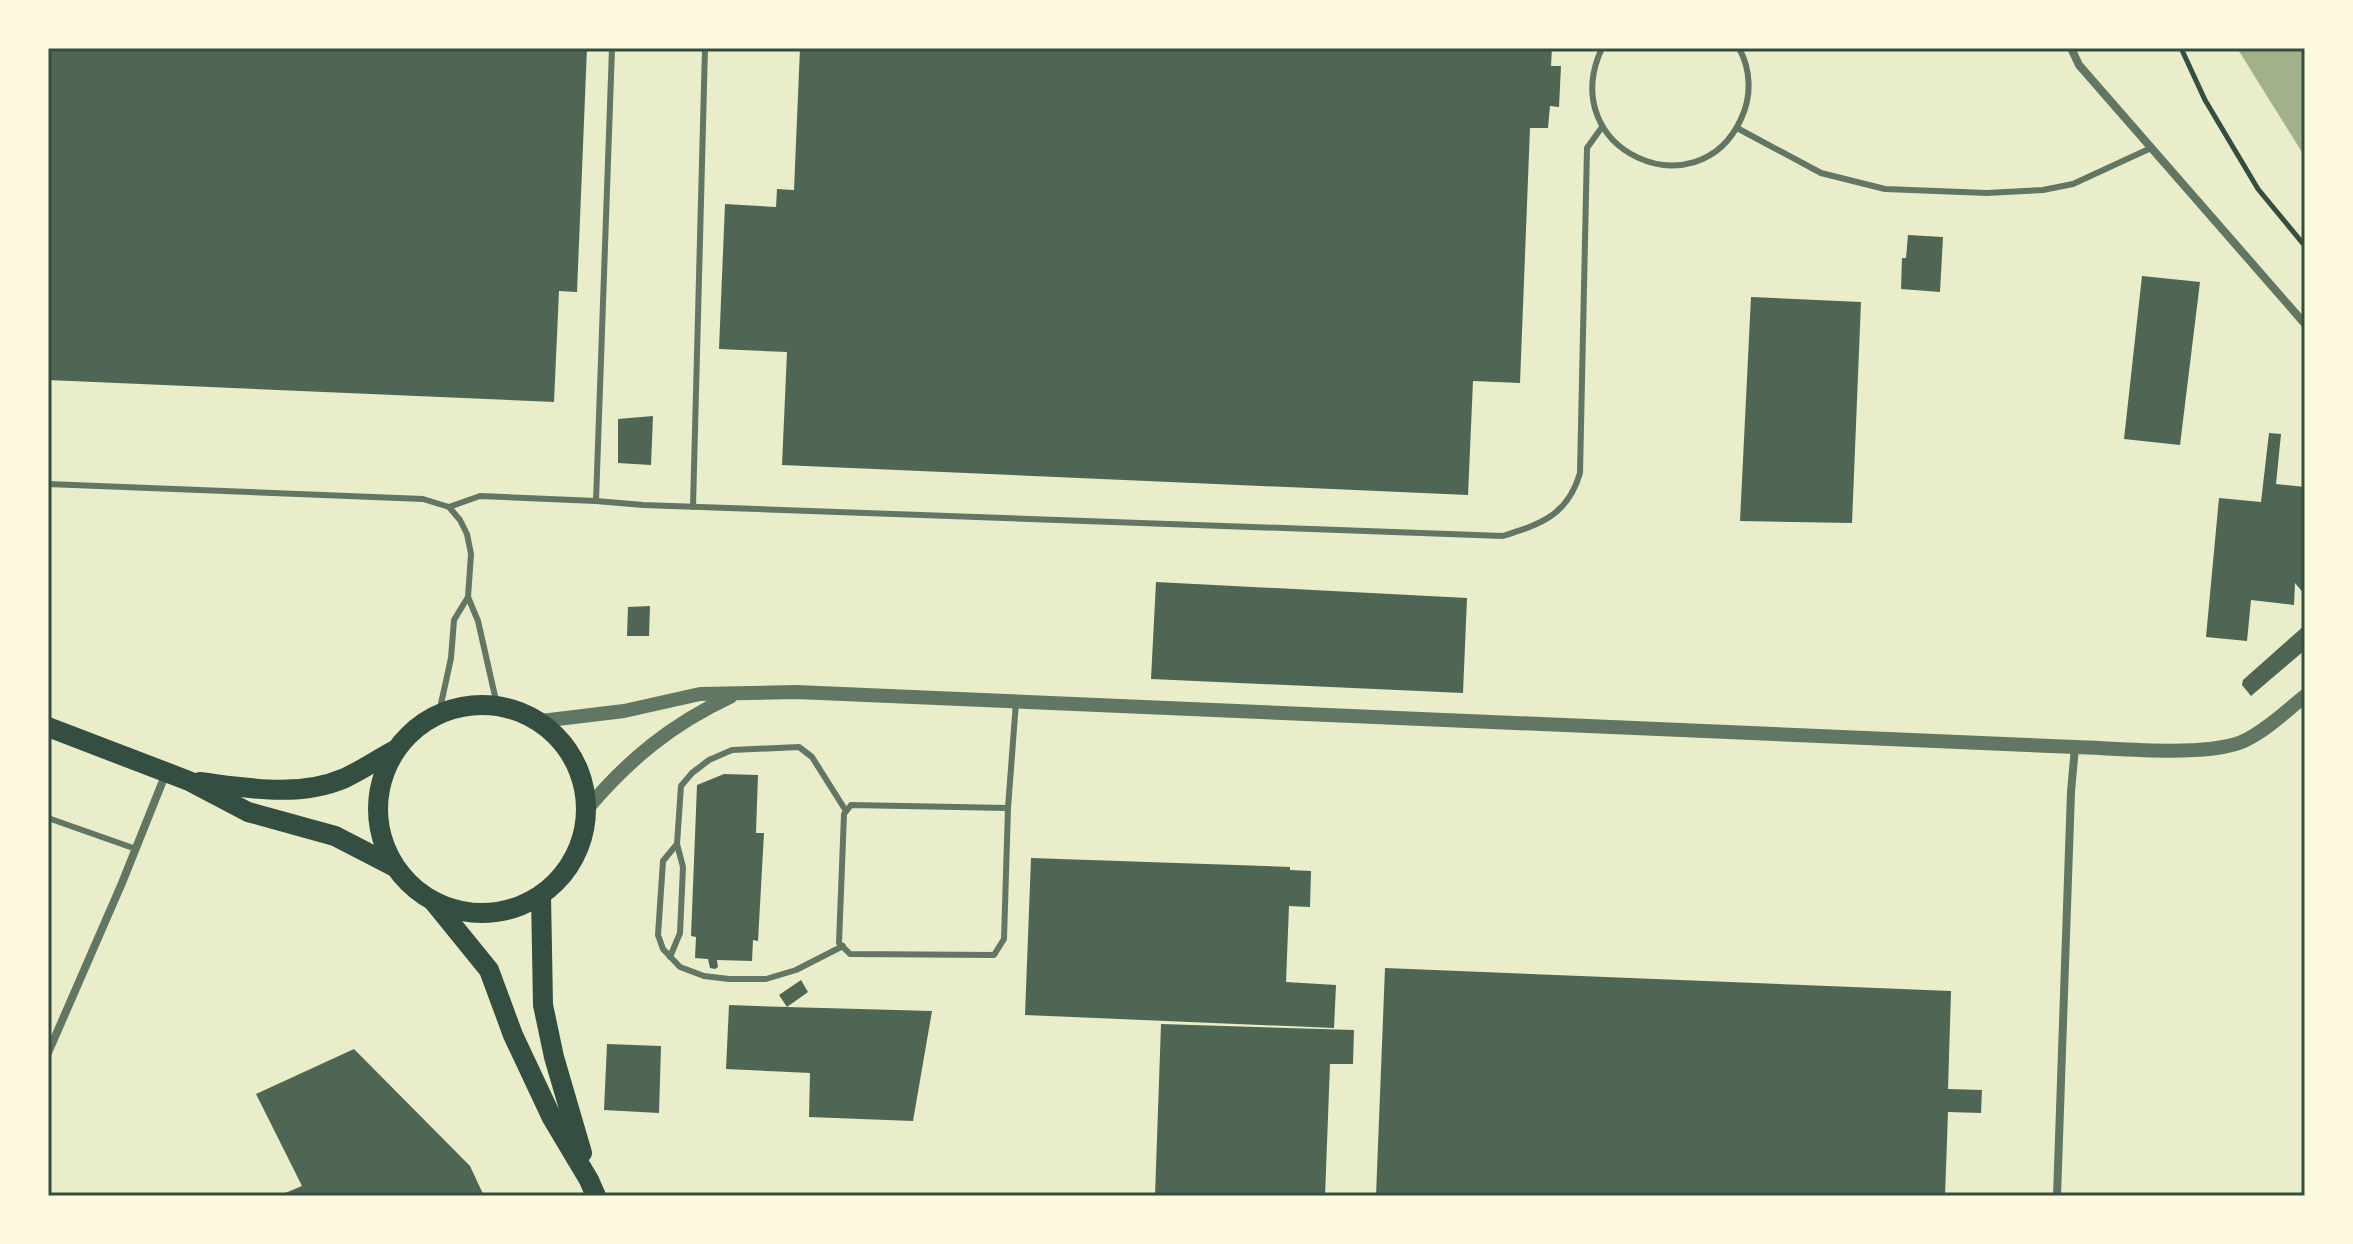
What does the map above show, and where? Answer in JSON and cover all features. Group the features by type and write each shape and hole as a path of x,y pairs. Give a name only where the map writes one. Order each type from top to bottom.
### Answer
{"main road":[{"path":"433,901 459,910 488,913 516,907 541,895 565,871 581,842 587,809 581,775 566,745 541,721 497,705 439,713 417,726 395,750 381,778 377,808 382,839 395,867 412,886 433,901 489,970 519,1049 552,1118 592,1188"},
{"path":"48,727 189,781 248,812 335,836 395,867"},
{"path":"189,781 266,790 303,789 343,778 395,750"},
{"path":"541,895 543,1005 554,1057 592,1188"}],"street":[{"path":"2071,48 2079,65 2305,324"},
{"path":"541,721 593,717 700,694 796,692 2075,747 2214,749 2245,741 2305,696"},
{"path":"587,809 613,777 638,754 691,718 736,694"},
{"path":"2057,1196 2075,747"},
{"path":"48,1053 167,772"}],"lane":[{"path":"596,501 612,48"},
{"path":"693,507 705,48"},
{"path":"1602,48 1594,64 1591,86 1594,107 1602,127 1616,144 1632,156 1671,166 1690,163 1709,155 1725,144 1737,128 1746,110 1749,90 1747,70 1739,48"},
{"path":"449,507 480,496 693,507 1503,536 1540,525 1562,507 1575,489 1580,473 1587,148 1602,127"},
{"path":"1737,128 1821,173 1885,189 1987,193 2043,190 2073,184 2151,148"},
{"path":"48,484 423,499 449,507 467,534 471,554 468,597 478,621 497,705"},
{"path":"439,713 451,658 454,620 468,597"},
{"path":"1008,808 851,805 844,814 839,943 850,954 994,955 1004,939 1008,808 1016,702"},
{"path":"670,957 680,933 683,867 677,844 681,786 692,773 709,760 732,750 799,747 812,757 846,811"},
{"path":"48,818 136,849"},
{"path":"677,844 663,861 658,935 663,949 680,967 704,976 766,979 796,970 843,946"}],"path":[{"path":"2181,48 2205,100 2258,189 2305,246"}],"shaded area":[{"path":"2237,48 2305,48 2305,157"}],"building":[{"path":"48,48 587,48 577,292 559,291 554,402 48,380"},
{"path":"800,48 1552,48 1551,66 1561,66 1559,107 1550,106 1548,128 1530,128 1520,383 1473,381 1468,495 782,465 787,352 719,349 725,204 776,207 777,189 794,190"},
{"path":"1908,235 1943,237 1940,292 1901,289 1902,258 1906,258"},
{"path":"2142,276 2200,282 2180,445 2124,439"},
{"path":"1751,297 1861,302 1852,523 1740,521"},
{"path":"653,416 651,465 618,463 618,419"},
{"path":"2269,433 2281,434 2276,484 2305,487 2305,595 2295,583 2294,605 2251,600 2247,641 2206,637 2219,498 2261,502"},
{"path":"1156,582 1467,598 1463,693 1151,679"},
{"path":"650,606 649,636 627,636 628,607"},
{"path":"2305,625 2305,650 2251,696 2242,685 2243,680"},
{"path":"724,774 758,775 756,833 764,833 758,941 753,940 752,961 717,960 718,967 715,969 710,968 708,959 695,958 696,937 691,936 697,785"},
{"path":"1031,858 1290,867 1290,870 1311,871 1310,907 1289,906 1286,982 1336,985 1334,1028 1025,1015"},
{"path":"1385,968 1951,991 1948,1089 1982,1090 1981,1113 1948,1112 1945,1196 1376,1196"},
{"path":"801,980 808,992 787,1007 779,995"},
{"path":"729,1005 932,1011 913,1121 809,1117 810,1073 726,1069"},
{"path":"1161,1024 1354,1030 1353,1064 1330,1064 1325,1196 1155,1196"},
{"path":"607,1044 661,1046 659,1113 604,1110"},
{"path":"354,1049 470,1166 484,1196 278,1196 302,1186 256,1094"}]}
